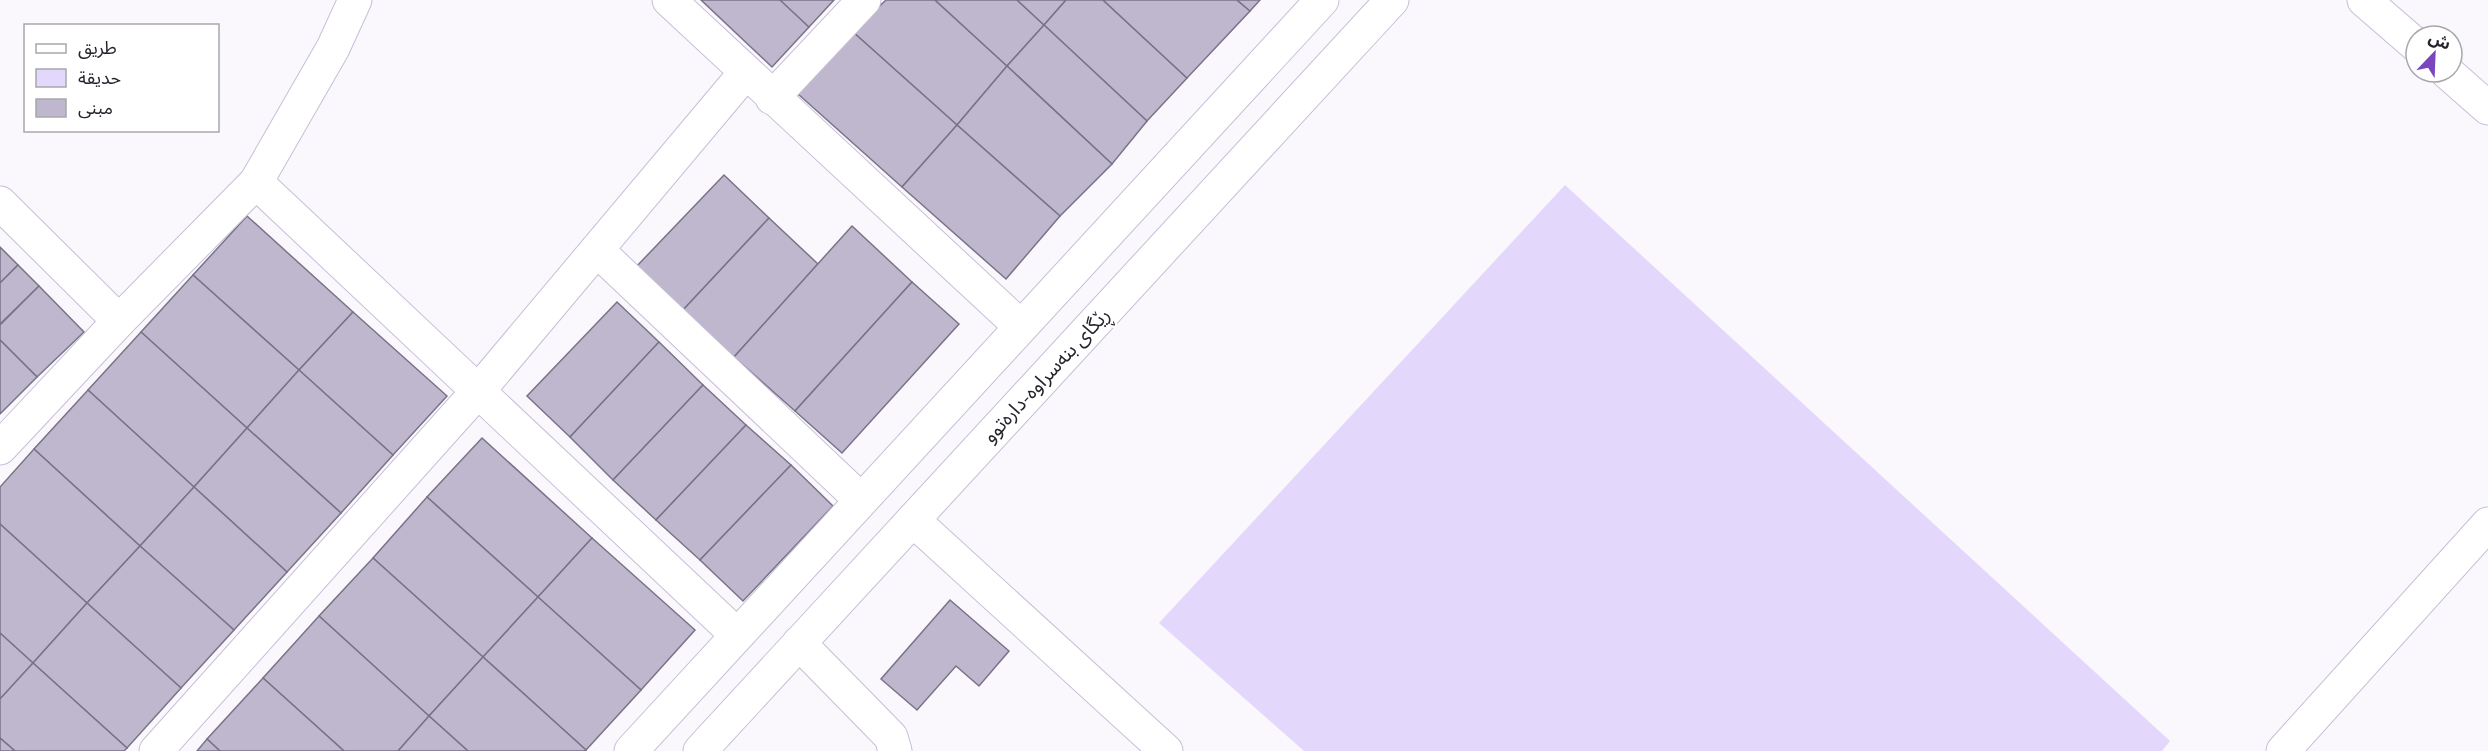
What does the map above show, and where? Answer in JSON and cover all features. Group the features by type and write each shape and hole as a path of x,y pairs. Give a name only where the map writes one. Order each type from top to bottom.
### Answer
{"street":[{"path":"0,448 119,321 256,182 333,48 355,0"},
{"path":"669,0 1020,326"},
{"path":"772,98 864,0"},
{"path":"631,751 1322,0"},
{"name":"ڕێگای بنەسراوە-دارەتوو","path":"700,751 1392,0"},
{"path":"2364,0 2404,35"},
{"path":"156,751 478,390 746,72"},
{"path":"2461,84 2488,108"},
{"path":"256,182 737,635"},
{"path":"0,203 119,321"},
{"path":"597,250 861,500"},
{"path":"913,520 1166,751"},
{"path":"2283,751 2488,524"},
{"path":"820,544 859,579"},
{"path":"799,643 891,737 895,751"}],"green space":[{"path":"1565,185 2170,741 2162,751 1304,751 1159,623"}],"building":[{"path":"701,0 781,0 809,27 772,67"},
{"path":"780,0 834,0 809,27"},
{"path":"886,0 935,0 1007,66 957,125 853,32"},
{"path":"935,0 1017,0 1044,25 1007,66"},
{"path":"1017,0 1066,0 1044,25"},
{"path":"1066,0 1103,0 1187,78 1147,121 1044,25"},
{"path":"1103,0 1237,0 1250,11 1187,78"},
{"path":"1237,0 1260,0 1250,11"},
{"path":"1044,25 1147,121 1112,164 1007,66"},
{"path":"853,32 957,125 902,187 798,94"},
{"path":"1007,66 1112,164 1060,216 957,125"},
{"path":"957,125 1060,216 1006,279 902,187"},
{"path":"724,175 769,218 683,310 636,267"},
{"path":"247,216 353,312 299,370 193,275"},
{"path":"769,218 818,264 734,357 683,310"},
{"path":"852,226 912,282 795,411 734,357"},
{"path":"0,247 18,265 0,283"},
{"path":"18,265 39,286 0,324 0,283"},
{"path":"193,275 299,370 247,428 141,332"},
{"path":"912,282 959,324 842,453 795,411"},
{"path":"39,286 84,332 37,377 0,340 0,325"},
{"path":"617,302 659,342 570,437 527,396"},
{"path":"353,312 447,396 393,455 299,370"},
{"path":"141,332 247,428 194,487 88,390"},
{"path":"0,340 37,377 0,414"},
{"path":"659,342 703,385 613,480 570,437"},
{"path":"299,370 393,455 341,513 247,428"},
{"path":"703,385 746,425 656,520 613,480"},
{"path":"88,390 194,487 140,546 34,449"},
{"path":"746,425 791,465 700,560 656,520"},
{"path":"247,428 341,513 287,572 194,487"},
{"path":"482,438 592,538 538,597 427,497"},
{"path":"34,449 140,546 87,603 0,524 0,487"},
{"path":"791,465 833,506 743,601 700,560"},
{"path":"194,487 287,572 234,630 140,546"},
{"path":"427,497 538,597 483,657 373,558"},
{"path":"0,524 87,603 33,663 0,633"},
{"path":"592,538 695,630 641,690 538,597"},
{"path":"140,546 234,630 181,688 87,603"},
{"path":"373,558 483,657 429,716 319,616"},
{"path":"538,597 641,690 586,750 483,657"},
{"path":"950,600 1009,651 979,686 956,666 917,710 881,679"},
{"path":"87,603 181,688 127,748 33,663"},
{"path":"319,616 429,716 398,751 344,751 263,678"},
{"path":"0,633 33,663 0,699"},
{"path":"483,657 586,750 468,751 429,716"},
{"path":"33,663 127,748 124,751 15,751 0,738 0,699"},
{"path":"263,678 344,751 220,751 207,739"},
{"path":"429,716 468,751 398,751"},
{"path":"0,738 15,751 0,751"},
{"path":"207,739 220,751 197,751"}]}
